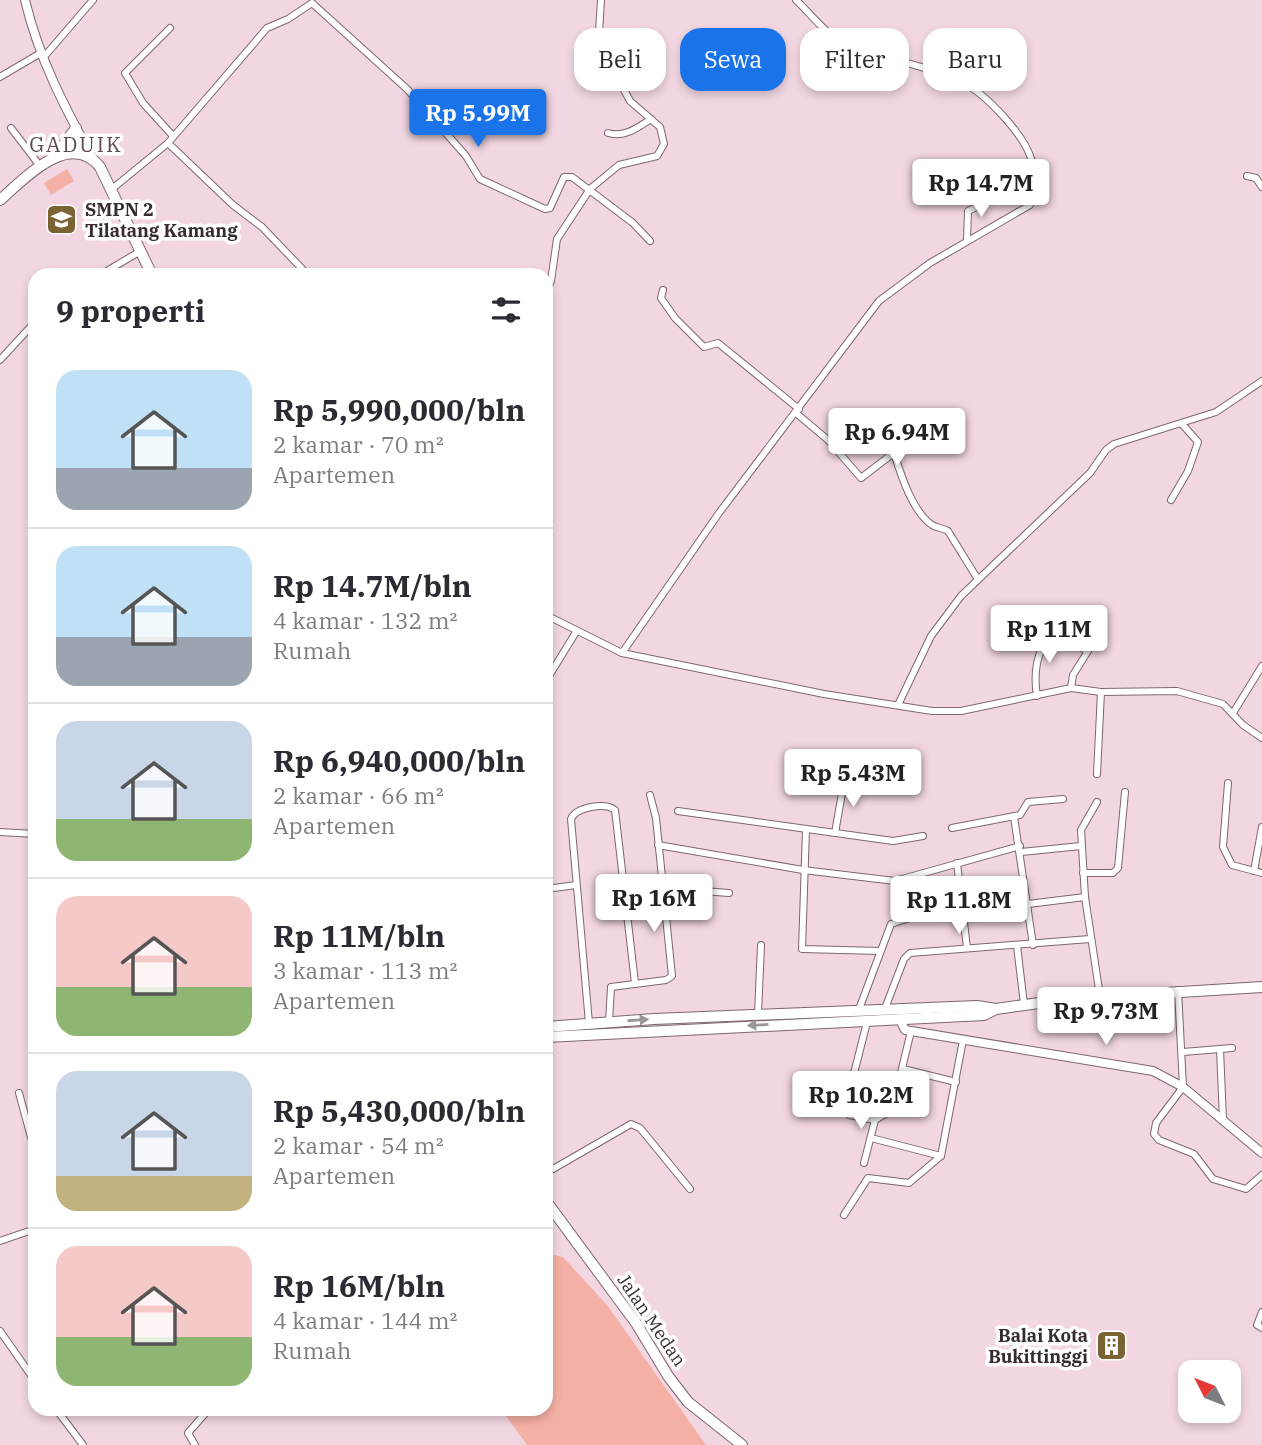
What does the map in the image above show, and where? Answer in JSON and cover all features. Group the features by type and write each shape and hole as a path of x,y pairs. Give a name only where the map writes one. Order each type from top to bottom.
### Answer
{"main road":[{"path":"0,200 69,142 76,128"},
{"path":"52,158 72,154 94,160 112,190 148,268"},
{"path":"553,1026 758,1014 867,1022 900,1015 985,1006 996,1009 1100,996 1262,987"},
{"path":"553,1037 818,1018 858,1012 884,1011 900,1015"},
{"name":"Jalan Medan","path":"553,1217 636,1323 668,1376 688,1402 742,1445"}],"street":[{"path":"24,0 40,57 94,160"},
{"path":"0,77 40,57 93,0"},
{"path":"553,268 557,239 590,189 618,165 652,158 659,153 664,135 630,101 613,69 599,32 601,0"},
{"path":"622,653 719,513 879,301 930,262 1030,205 1034,189 1032,161 1014,129 985,99 964,83 873,55 841,42 796,0"},
{"path":"112,190 168,143 267,28 288,19 312,3 407,89 466,156 480,178 545,209 550,208 564,177 578,179 650,241"},
{"path":"170,28 125,73 143,103 173,136"},
{"path":"608,133 618,136 631,132 650,120"},
{"path":"11,128 40,166"},
{"path":"168,143 262,227 301,268"},
{"path":"1247,176 1256,177 1262,187"},
{"path":"967,240 968,211 995,198"},
{"path":"112,268 139,252"},
{"path":"663,290 663,301 703,347 718,342 828,440 861,478 917,435"},
{"path":"0,360 28,330"},
{"path":"898,705 931,636 977,578 1090,473 1106,450 1128,439 1216,412 1262,381"},
{"path":"1171,500 1186,475 1198,442 1182,424"},
{"path":"894,453 910,494 925,517 932,525 948,531 977,578"},
{"path":"553,619 622,653 824,694 898,705 961,711 1071,688 1101,692 1177,691 1216,701 1262,738"},
{"path":"553,670 576,632"},
{"path":"1037,696 1034,678 1037,657 1050,632 1088,651 1073,675 1071,688"},
{"path":"1233,713 1262,666"},
{"path":"1097,774 1101,692"},
{"path":"835,833 844,782"},
{"path":"1228,783 1223,850 1230,864 1258,872 1262,827"},
{"path":"1083,873 1113,873 1118,868 1125,792"},
{"path":"609,1022 610,988 666,980 672,976 659,845 650,795"},
{"path":"951,828 1014,817 1021,814 1028,802 1063,799"},
{"path":"1097,802 1081,828 1081,846 1090,939 1100,996"},
{"path":"589,1023 571,816 579,811 612,806 616,812 635,983"},
{"path":"678,811 893,841 923,836"},
{"path":"1014,817 1033,945"},
{"path":"806,830 802,949 880,951"},
{"path":"0,832 28,834"},
{"path":"659,845 803,870 898,881 957,863 1020,849 1081,846"},
{"path":"957,863 967,948"},
{"path":"553,888 576,885"},
{"path":"663,888 729,893"},
{"path":"1028,904 1085,897"},
{"path":"858,1012 891,924 961,901"},
{"path":"884,1011 906,956 967,948 1090,939"},
{"path":"758,1014 761,945"},
{"path":"1017,946 1024,1004"},
{"path":"1178,990 1183,1087 1156,1123 1156,1137 1194,1154 1216,1180 1246,1189 1262,1175"},
{"path":"900,1015 901,1028 911,1031 1136,1067 1159,1074 1183,1087 1262,1153"},
{"path":"867,1022 845,1109 849,1115 875,1120"},
{"path":"864,1163 875,1120 894,1105 911,1031"},
{"path":"844,1215 867,1178 909,1184 941,1156 963,1040"},
{"path":"1183,1052 1232,1048"},
{"path":"1220,1049 1223,1121"},
{"path":"903,1069 956,1082"},
{"path":"19,1093 28,1126"},
{"path":"553,1169 631,1124 640,1128 690,1189"},
{"path":"871,1138 941,1156"},
{"path":"0,1241 28,1231"},
{"path":"1262,1312 1257,1325 1262,1328"},
{"path":"0,1331 28,1371"},
{"path":"61,1416 83,1445"},
{"path":"195,1445 188,1433 203,1416"},
{"path":"722,1430 729,1445"}],"shaded area":[{"path":"67,169 74,181 51,195 44,183"},
{"path":"553,1255 563,1257 607,1305 706,1445 527,1445 506,1416 553,1416"}],"place":[{"name":"SMPN 2 Tilatang Kamang","path":"62,219"},
{"name":"Balai Kota Bukittinggi","path":"1111,1345"}],"district":[{"name":"GADUIK","path":"76,144"}]}
